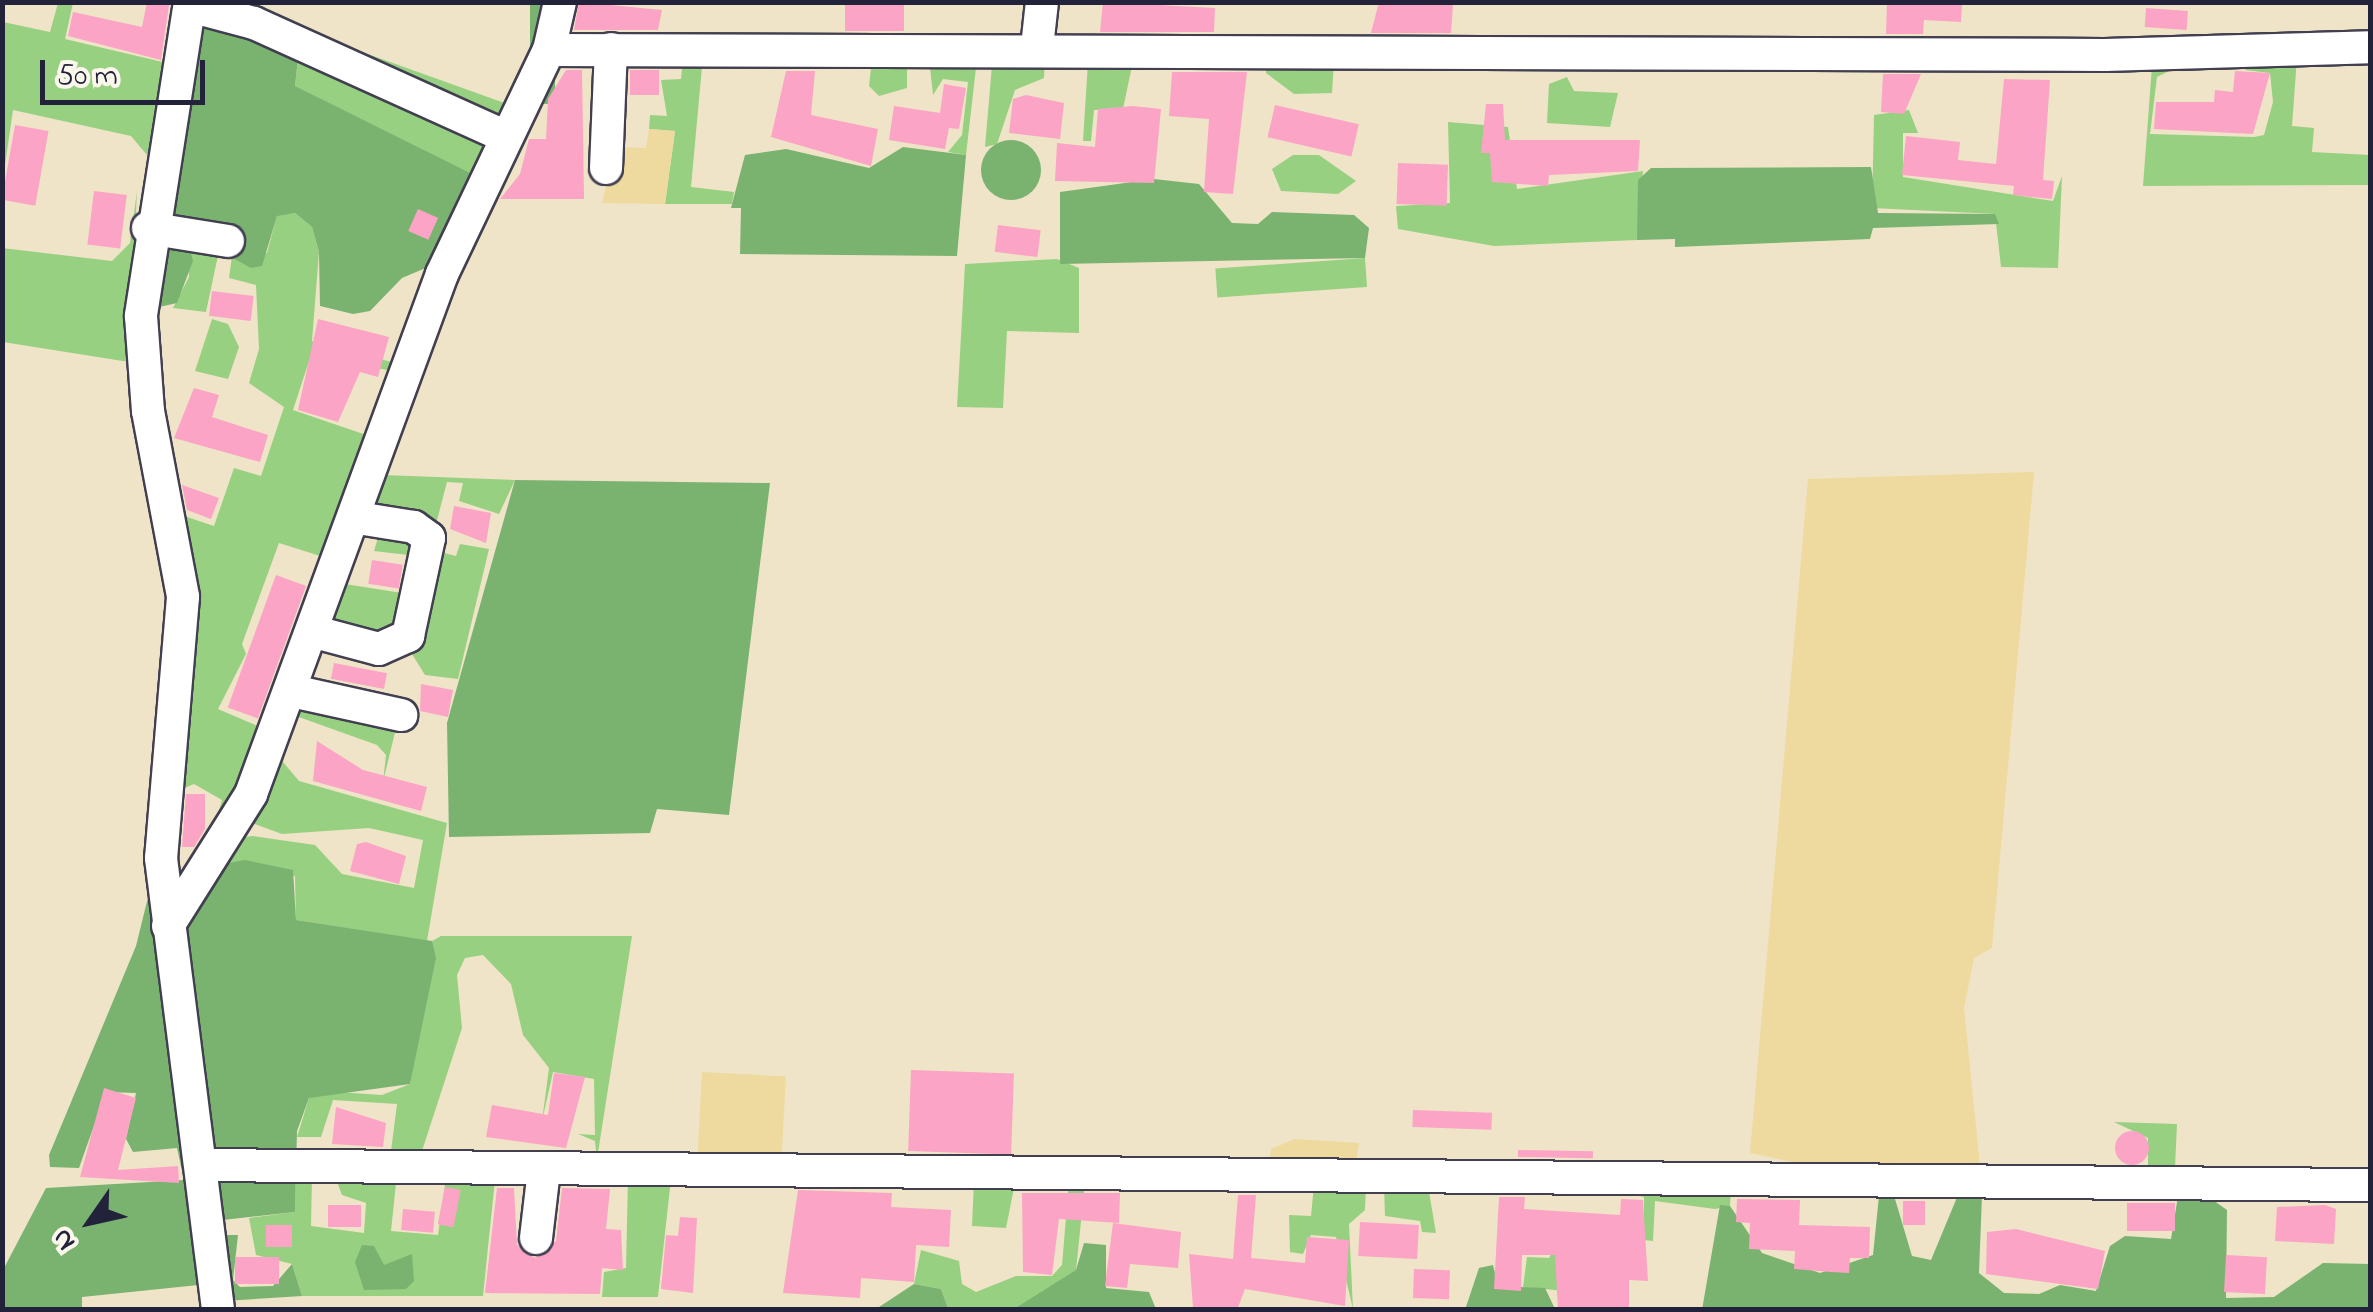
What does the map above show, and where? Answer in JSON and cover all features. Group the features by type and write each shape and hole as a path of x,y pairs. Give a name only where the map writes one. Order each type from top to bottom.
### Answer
{"street":[{"path":"168,926 251,794 358,518 442,274 548,50 560,2"},
{"path":"1037,47 1042,2"},
{"path":"218,1310 168,926 162,791 182,597 142,361 148,228 190,4 254,23 508,137"},
{"path":"548,50 1037,47 2105,56 2370,47"},
{"path":"606,168 611,50"},
{"path":"148,228 228,240"},
{"path":"315,632 379,649 408,636 428,538 414,527 358,518"},
{"path":"292,690 400,715"},
{"path":"201,1164 2370,1185"},
{"path":"536,1238 544,1170"}],"green space":[{"path":"58,3 73,3 65,39 171,64 154,146 147,155 131,136 13,110 3,179 3,22 50,32"},
{"path":"530,3 555,3 555,104 530,104"},
{"path":"200,20 299,50 295,86 478,177 435,264 402,278 370,311 353,314 320,306 319,252 312,227 295,213 277,216 262,266 251,268 166,221"},
{"path":"312,34 513,106 506,123"},
{"path":"299,50 492,137 479,185 295,86"},
{"path":"2247,55 2297,58 2292,126 2314,128 2312,152 2370,155 2370,185 2143,186 2152,66 2183,64 2157,77 2150,134 2254,137 2264,135 2273,102 2270,73 2245,70"},
{"path":"703,56 691,187 734,192 732,204 665,204 675,131 649,129 650,115 667,116 661,80 681,79 683,58"},
{"path":"1045,57 1044,78 1015,90 997,144 985,147 992,65"},
{"path":"1267,57 1334,60 1332,93 1294,94 1266,73"},
{"path":"977,59 966,155 948,152 962,135 968,82 943,79 933,95 930,67"},
{"path":"872,60 907,60 907,88 879,96 869,86"},
{"path":"1133,61 1123,109 1094,110 1091,141 1083,141 1088,62"},
{"path":"1567,77 1574,91 1618,93 1610,127 1547,123 1549,84"},
{"path":"1909,110 1918,133 1903,133 1903,177 2053,201 2062,176 2058,268 2001,267 1995,214 1872,208 1874,115"},
{"path":"1448,122 1508,127 1517,189 1643,171 1637,240 1494,246 1398,229 1396,206 1450,203"},
{"path":"1011,140 1032,149 1041,170 1032,191 1011,200 990,191 981,170 990,149"},
{"path":"903,147 966,155 957,256 740,254 741,208 731,208 745,155 786,149 869,168"},
{"path":"1293,155 1319,155 1356,181 1338,194 1281,191 1272,169"},
{"path":"1871,167 1878,213 1995,214 1999,224 1873,228 1870,239 1675,247 1675,239 1637,240 1638,180 1651,168"},
{"path":"1154,179 1199,184 1232,223 1258,224 1272,212 1354,215 1369,228 1365,258 1060,264 1060,192"},
{"path":"137,191 129,362 3,342 2,248 112,261 130,243"},
{"path":"295,213 312,227 319,252 312,341 403,365 392,371 311,355 293,410 378,439 336,561 279,543 242,644 246,654 218,709 267,730 207,853 222,800 194,784 180,790 175,513 214,526 234,468 261,476 284,407 249,383 259,349 256,285 229,278 232,256 267,253 277,215"},
{"path":"188,243 220,246 206,312 173,308 189,277"},
{"path":"188,243 193,261 177,303 159,307 153,247"},
{"path":"1365,258 1367,287 1217,297 1215,268"},
{"path":"1057,259 1079,268 1079,333 1007,331 1003,408 957,407 965,264"},
{"path":"212,319 228,324 239,347 228,379 195,371"},
{"path":"383,475 515,480 499,514 459,501 463,483 447,482 436,524 374,514"},
{"path":"515,480 770,483 729,815 657,809 650,833 449,837 447,723"},
{"path":"380,531 417,537 396,640 328,626 345,584 402,593 408,555 374,551"},
{"path":"460,544 489,549 458,679 425,675 410,651 436,551 456,556"},
{"path":"295,707 397,724 383,782 386,755 377,745 296,716"},
{"path":"290,724 283,762 299,781 447,823 427,941 296,920 295,876 218,861 237,838 253,836 315,845 342,874 414,888 423,840 369,828 282,834 252,823"},
{"path":"245,860 293,870 296,920 432,941 436,958 410,1084 309,1098 297,1131 295,1212 205,1222 206,1235 238,1235 233,1280 240,1287 273,1286 292,1264 302,1296 224,1301 208,1284 82,1297 82,1309 3,1310 3,1270 46,1188 184,1180 177,1148 133,1152 126,1139 136,1093 106,1092 79,1168 50,1167 49,1155 136,946 153,877"},
{"path":"441,936 632,936 597,1159 595,1141 578,1134 595,1135 594,1079 553,1072 542,1121 549,1068 523,1035 511,984 483,955 465,958 457,975 462,1028 421,1154 390,1159 397,1104 333,1100 321,1137 297,1137 309,1098 322,1091 382,1095 410,1084 432,941"},
{"path":"2114,1122 2177,1124 2175,1168 2148,1167 2148,1138"},
{"path":"333,1171 397,1174 391,1231 438,1235 446,1177 495,1180 483,1296 302,1296 292,1264 256,1255 249,1218 295,1212 296,1172 312,1178 311,1226 364,1233 366,1203 342,1195"},
{"path":"628,1178 671,1179 658,1297 602,1297 604,1272 626,1268"},
{"path":"974,1181 1015,1183 1006,1228 972,1226"},
{"path":"1069,1182 1085,1183 1076,1270 1037,1298 1014,1309 948,1308 941,1289 914,1284 921,1250 959,1261 962,1284 976,1292 1016,1276 1052,1276 1062,1265"},
{"path":"1314,1185 1366,1187 1365,1210 1349,1224 1353,1309 1336,1237 1311,1235 1303,1254 1290,1252 1289,1215 1311,1216"},
{"path":"1384,1186 1428,1186 1436,1233 1422,1232 1420,1221 1385,1216"},
{"path":"1731,1189 1730,1206 1715,1209 1655,1201 1653,1241 1644,1240 1644,1197 1619,1191"},
{"path":"2203,1193 2227,1210 2226,1298 2274,1297 2323,1263 2370,1264 2370,1309 1702,1310 1720,1205 1730,1206 1762,1253 1820,1273 1873,1255 1879,1196 1895,1199 1912,1256 1931,1260 1958,1195 1982,1196 1979,1273 2004,1293 2039,1294 2060,1285 2096,1291 2110,1246 2125,1236 2171,1239 2178,1196"},
{"path":"1084,1243 1106,1245 1106,1288 1149,1292 1156,1309 1014,1309 1076,1270"},
{"path":"362,1245 374,1246 384,1265 412,1254 414,1281 406,1289 364,1290 355,1262"},
{"path":"1554,1249 1585,1293 1523,1287 1527,1257 1549,1258"},
{"path":"1493,1265 1498,1286 1545,1288 1555,1309 1465,1310 1479,1268"},
{"path":"914,1284 941,1289 948,1308 960,1309 876,1309"}],"sand":[{"path":"649,129 675,131 665,204 602,203 616,147 646,148"},
{"path":"2034,472 1992,948 1974,958 1964,1008 1980,1166 1802,1164 1750,1153 1808,479"},
{"path":"702,1072 786,1076 781,1160 698,1156"},
{"path":"1295,1139 1359,1143 1355,1169 1269,1166 1271,1149"}],"building":[{"path":"147,2 169,5 161,60 68,36 73,12 142,27"},
{"path":"579,2 662,10 658,30 574,30"},
{"path":"845,2 904,2 904,31 845,31"},
{"path":"1103,2 1215,8 1214,32 1100,32"},
{"path":"1379,2 1453,5 1451,33 1371,33"},
{"path":"1887,2 1962,5 1961,22 1924,20 1923,34 1886,34"},
{"path":"2146,8 2188,11 2187,30 2145,27"},
{"path":"566,70 582,70 584,199 500,199 520,174 529,139 546,139 548,99"},
{"path":"630,70 659,70 659,95 630,95"},
{"path":"786,71 815,71 811,115 878,129 871,166 771,137"},
{"path":"2235,71 2270,73 2253,134 2154,129 2156,102 2214,102 2215,90 2233,92"},
{"path":"1172,72 1247,72 1233,194 1204,192 1209,119 1169,116"},
{"path":"1883,74 1921,74 1904,114 1881,112"},
{"path":"2004,79 2050,80 2043,180 2054,181 2052,199 2013,195 2014,186 1902,175 1906,136 1960,142 1958,160 1996,164"},
{"path":"944,84 966,88 959,129 949,128 945,149 889,140 894,106 940,113"},
{"path":"1026,95 1064,103 1060,139 1009,133 1013,99"},
{"path":"1486,104 1503,104 1505,140 1640,140 1638,171 1549,175 1548,186 1492,182 1490,153 1481,153"},
{"path":"1275,105 1359,124 1351,157 1268,137"},
{"path":"1098,109 1161,109 1154,183 1055,181 1057,143 1095,147"},
{"path":"15,125 48,131 35,206 2,200"},
{"path":"1398,163 1448,165 1447,206 1397,204"},
{"path":"94,191 127,195 120,249 87,245"},
{"path":"418,209 438,218 428,240 408,231"},
{"path":"998,225 1041,230 1037,257 995,252"},
{"path":"212,291 254,296 251,321 209,316"},
{"path":"318,319 389,337 378,377 360,372 338,422 298,410"},
{"path":"194,388 219,395 212,417 268,435 260,462 174,438"},
{"path":"182,485 219,498 211,519 187,510"},
{"path":"454,506 491,513 486,543 450,529"},
{"path":"372,560 403,565 399,589 368,584"},
{"path":"276,575 306,586 258,718 228,707"},
{"path":"334,663 387,673 384,689 331,679"},
{"path":"421,684 453,690 448,717 420,711"},
{"path":"317,741 363,770 427,787 421,811 313,781"},
{"path":"186,794 205,794 205,829 194,847 182,847"},
{"path":"366,842 406,856 399,884 350,871 357,844"},
{"path":"911,1070 1014,1074 1011,1155 908,1151"},
{"path":"554,1073 585,1077 566,1148 486,1137 492,1105 548,1115"},
{"path":"104,1088 136,1098 118,1170 178,1166 179,1183 80,1177"},
{"path":"336,1107 386,1123 383,1147 332,1144"},
{"path":"1413,1110 1492,1113 1491,1130 1412,1127"},
{"path":"2132,1131 2144,1136 2149,1148 2144,1160 2132,1165 2120,1160 2115,1148 2120,1136"},
{"path":"1518,1150 1593,1151 1593,1158 1518,1157"},
{"path":"445,1187 461,1190 453,1227 438,1224"},
{"path":"497,1188 514,1188 517,1245 535,1258 556,1241 562,1188 610,1189 606,1229 621,1230 623,1270 602,1268 600,1294 485,1293"},
{"path":"798,1190 892,1193 891,1207 951,1210 949,1247 916,1245 914,1282 861,1278 860,1298 783,1293"},
{"path":"1022,1193 1120,1193 1119,1223 1059,1219 1052,1275 1023,1272"},
{"path":"1238,1195 1256,1195 1251,1258 1305,1263 1307,1237 1349,1240 1345,1306 1245,1289 1237,1310 1193,1307 1189,1254 1233,1259"},
{"path":"1499,1197 1525,1197 1524,1209 1620,1215 1621,1199 1643,1200 1648,1281 1629,1280 1629,1310 1558,1310 1555,1255 1522,1255 1521,1291 1494,1289"},
{"path":"1737,1199 1800,1200 1799,1225 1870,1227 1869,1258 1850,1258 1849,1273 1831,1272 1794,1269 1795,1251 1749,1249 1750,1223 1736,1222"},
{"path":"1903,1201 1925,1201 1925,1225 1903,1225"},
{"path":"2127,1203 2175,1203 2175,1231 2127,1231"},
{"path":"328,1205 361,1205 361,1227 328,1227"},
{"path":"2325,1205 2336,1209 2334,1244 2275,1241 2277,1207"},
{"path":"403,1209 435,1212 433,1233 401,1230"},
{"path":"680,1217 697,1218 693,1293 661,1289 666,1235 678,1236"},
{"path":"1360,1222 1419,1225 1417,1259 1358,1256"},
{"path":"1113,1223 1181,1232 1178,1268 1130,1264 1127,1288 1105,1286"},
{"path":"266,1225 292,1225 292,1247 266,1247"},
{"path":"2016,1229 2105,1251 2098,1289 1986,1274 1987,1232"},
{"path":"2226,1255 2267,1257 2265,1294 2224,1292"},
{"path":"235,1257 279,1257 279,1284 235,1284"},
{"path":"1414,1269 1450,1270 1449,1299 1413,1298"}]}
